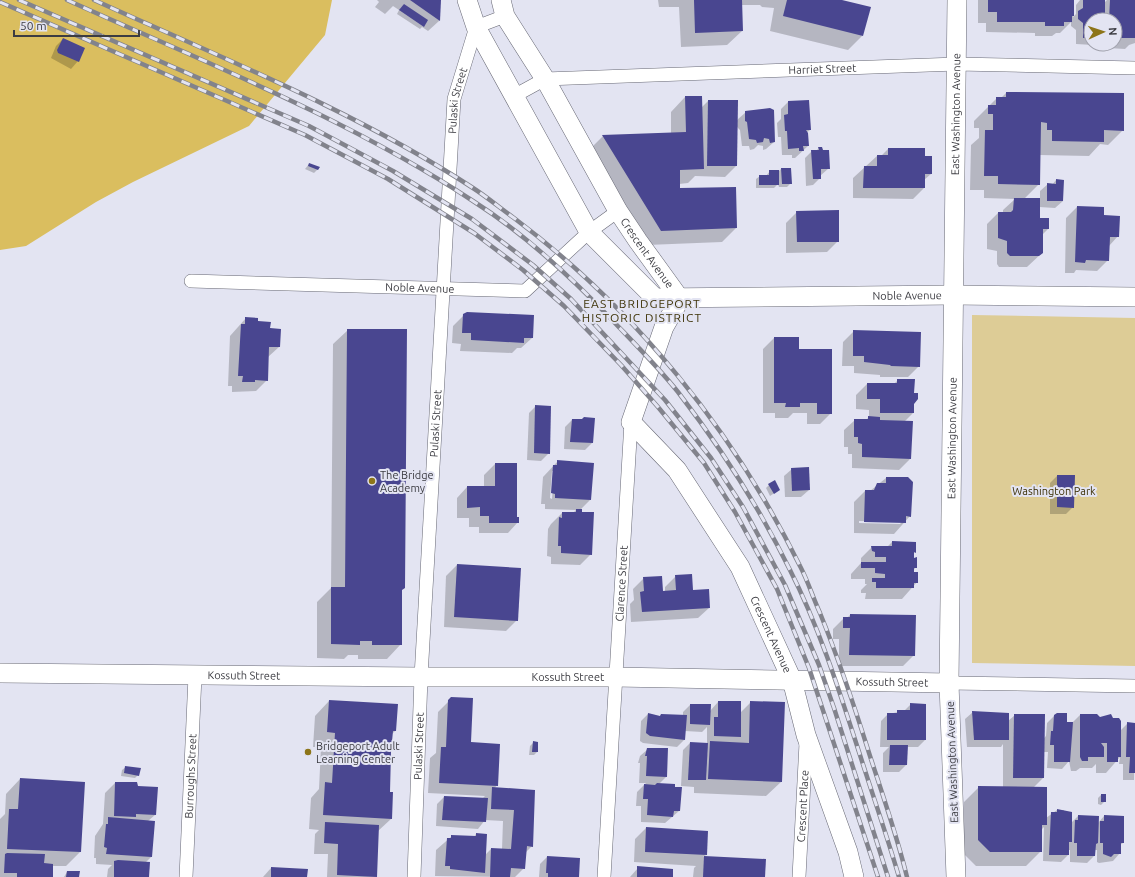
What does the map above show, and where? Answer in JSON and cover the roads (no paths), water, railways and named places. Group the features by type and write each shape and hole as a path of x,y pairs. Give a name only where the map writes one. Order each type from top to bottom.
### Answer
{"main road":[{"name":"Crescent Avenue","path":"467,0 476,27 589,232 655,298 680,299"},
{"name":"East Washington Avenue","path":"956,877 949,683 957,0"},
{"name":"Crescent Avenue","path":"503,8 545,79 618,211 680,299"},
{"name":"Noble Avenue","path":"680,299 953,295 1135,297"},
{"name":"Clarence Street","path":"631,422 664,327 680,299"},
{"name":"Crescent Avenue","path":"631,422 678,470 740,567 792,680 806,735 848,852 854,877"},
{"name":"Kossuth Street","path":"0,673 196,676 615,677 949,683"}],"street":[{"path":"476,27 503,8"},
{"name":"Pulaski Street","path":"414,877 421,677 454,99 476,27"},
{"name":"Harriet Street","path":"514,96 545,79 957,64 1135,68"},
{"name":"Noble Avenue","path":"191,281 444,287 525,291 589,232 618,211"},
{"name":"Clarence Street","path":"604,877 631,422"},
{"name":"Burroughs Street","path":"186,877 196,676"},
{"name":"Kossuth Street","path":"949,683 1135,686"},
{"name":"Crescent Place","path":"798,877 806,735"}],"railway":[{"path":"19,0 309,126 393,171 472,219 533,265 571,299 665,400 711,458 743,507 785,585 819,665 888,877"},
{"path":"67,0 325,117 376,143 425,171 511,227 581,288 638,347 678,392 724,456 765,523 801,592 829,661 899,877"},
{"path":"94,0 287,87 382,134 428,160 473,188 514,218 558,254 600,292 640,332 677,375 712,420 744,467 773,516 803,572 827,631 846,684 890,816 907,877"},
{"path":"0,2 305,135 388,179 474,233 523,270 564,306 621,365 658,407 704,463 735,512 777,589 809,668 878,877"}],"place":[{"name":"The Bridge Academy","path":"372,481"},
{"name":"Bridgeport Adult Learning Center","path":"308,752"}],"district":[{"name":"EAST BRIDGEPORT HISTORIC DISTRICT","path":"642,310"}],"park label":[{"name":"Washington Park","path":"1054,491"}]}
